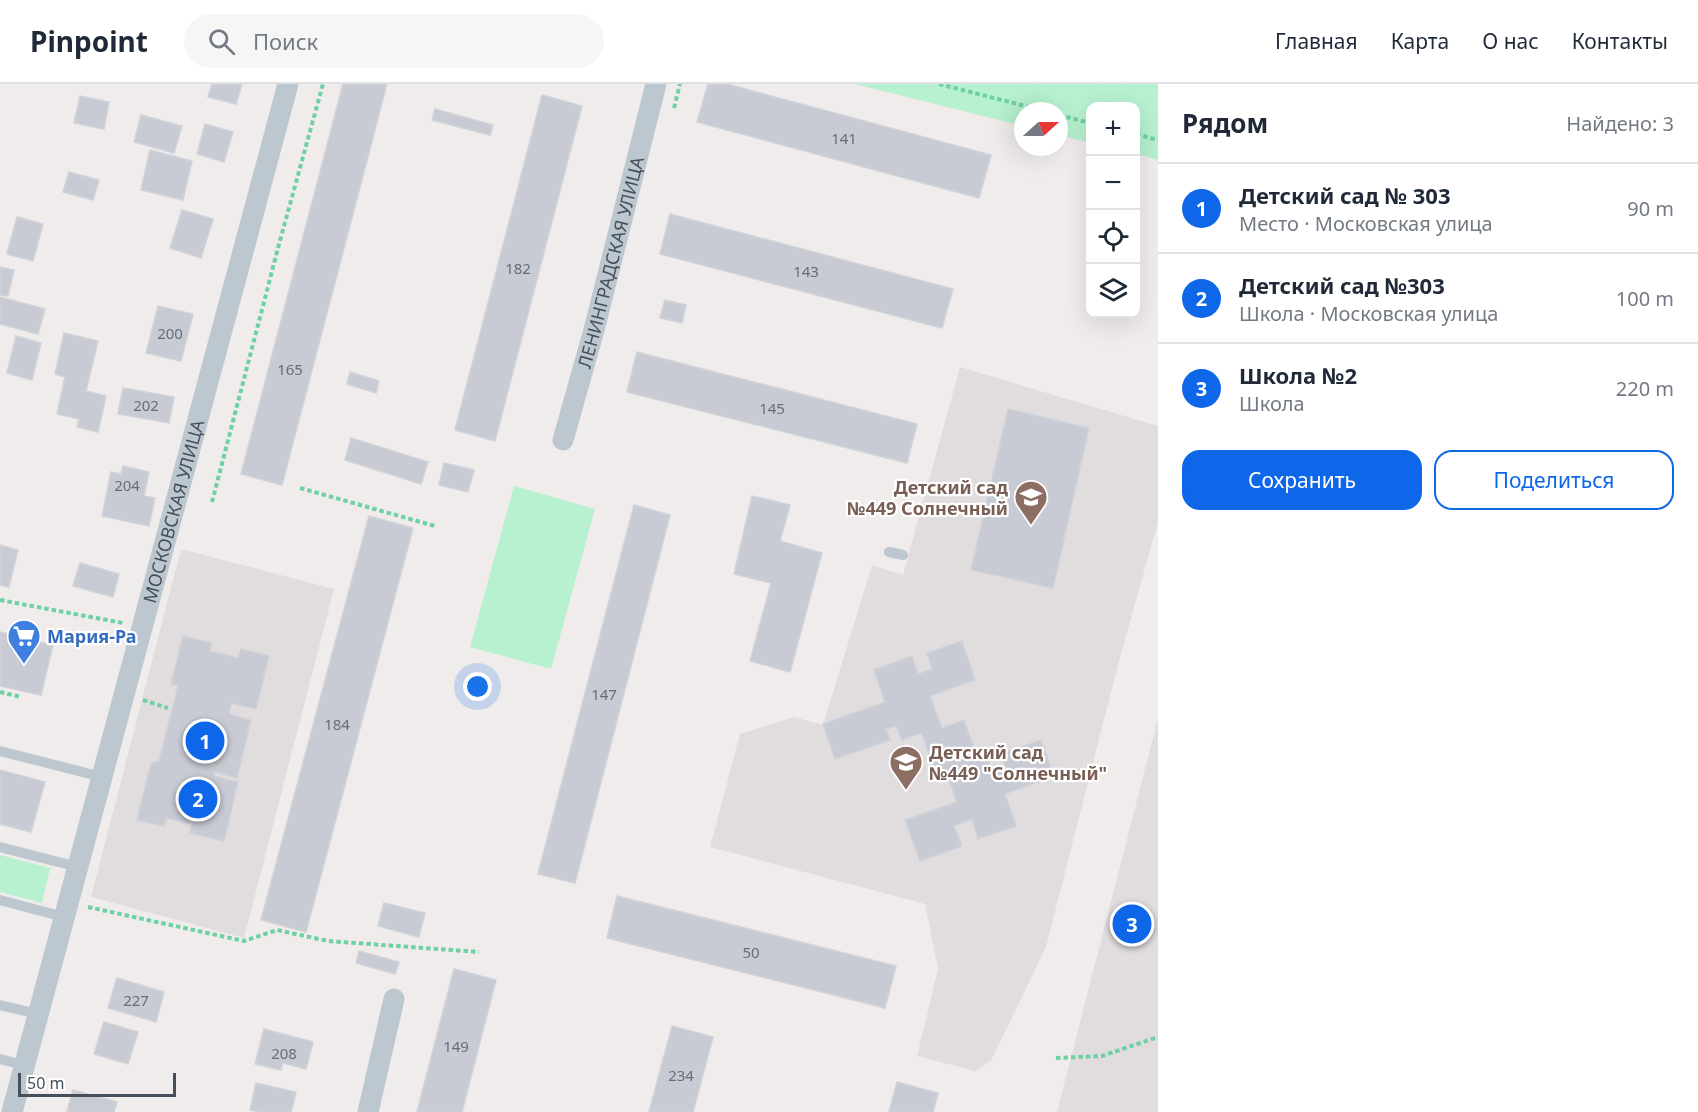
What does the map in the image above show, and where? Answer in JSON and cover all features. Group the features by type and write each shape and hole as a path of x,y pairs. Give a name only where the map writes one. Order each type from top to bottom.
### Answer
{"street":[{"name":"МОСКОВСКАЯ УЛИЦА","path":"12,1112 288,84"},
{"name":"ЛЕНИНГРАДСКАЯ УЛИЦА","path":"563,440 594,330 656,84"},
{"path":"368,1112 394,999"}],"lane":[{"path":"889,552 903,555"},
{"path":"0,751 102,777"},
{"path":"0,847 78,867"},
{"path":"0,900 66,910"},
{"path":"0,1005 38,1014"},
{"path":"0,1059 24,1065"}],"path":[{"path":"212,502 323,84"},
{"path":"939,84 1014,103"},
{"path":"1068,117 1086,122"},
{"path":"1140,135 1158,140"},
{"path":"300,488 435,526"},
{"path":"0,600 131,625"},
{"path":"0,692 21,697"},
{"path":"66,910 244,941 277,930 328,941 479,952"},
{"path":"1056,1059 1102,1056 1158,1037"}],"shaded area":[{"name":"Детский сад №449 \"Солнечный\"","path":"960,367 1158,426 1158,522 1119,661 1046,947 991,1061 975,1071 917,1056 938,969 925,904 710,847 740,734 794,717 823,725 872,565 903,575"},
{"path":"181,549 334,589 244,938 91,897"},
{"path":"1158,719 1158,1112 1057,1112 1154,734"}],"green space":[{"path":"855,84 1158,84 1158,160 1140,155 1140,102 1086,102 1086,142 1068,137 1068,102 1014,102 1014,124"},
{"path":"514,486 595,509 551,669 470,647"},
{"path":"0,855 50,868 42,903 0,892"}],"building":[{"path":"212,84 242,84 236,104 208,97"},
{"path":"343,84 387,84 282,485 241,474"},
{"path":"708,84 727,84 991,155 979,198 697,122"},
{"path":"542,95 582,106 495,441 455,430"},
{"path":"80,96 109,102 104,129 74,123"},
{"path":"435,109 493,125 490,135 432,120"},
{"path":"141,115 182,126 174,153 134,142"},
{"path":"205,124 233,132 224,162 197,154"},
{"path":"150,150 192,161 183,200 141,190"},
{"path":"69,172 99,180 93,200 63,192"},
{"path":"182,210 213,219 201,258 170,248"},
{"path":"670,214 953,289 942,328 660,254"},
{"path":"17,217 43,224 33,261 7,254"},
{"path":"0,267 14,270 8,296 0,295"},
{"path":"0,297 45,309 38,334 0,324"},
{"path":"665,300 686,305 682,323 660,318"},
{"path":"158,306 193,314 181,361 146,353"},
{"path":"64,333 98,341 86,391 106,396 98,432 77,427 79,419 57,414 65,377 55,374"},
{"path":"16,336 41,343 32,380 7,373"},
{"path":"637,352 917,424 907,463 627,392"},
{"path":"350,372 379,381 376,393 347,384"},
{"path":"123,388 174,397 169,423 118,414"},
{"name":"Детский сад №449 Солнечный","path":"1008,409 1089,428 1053,588 971,570"},
{"path":"351,438 428,462 421,484 345,460"},
{"path":"444,463 474,470 468,492 439,485"},
{"path":"123,466 149,472 144,496 155,498 149,526 102,516 111,472 121,474"},
{"path":"752,496 790,505 780,541 822,553 790,672 750,661 771,583 734,574"},
{"path":"634,505 670,515 575,883 538,874"},
{"path":"369,516 413,528 306,932 261,920"},
{"path":"0,545 18,550 9,587 0,585"},
{"path":"80,563 119,574 113,597 73,586"},
{"name":"Мария-Ра","path":"0,632 53,645 41,695 0,686"},
{"path":"183,636 212,643 210,651 238,658 241,649 269,656 256,709 231,703 229,714 251,720 237,778 215,772 214,776 238,782 224,841 190,833 192,824 166,818 164,826 137,820 151,763 159,761 178,686 171,684"},
{"path":"962,641 975,680 930,696 942,728 964,720 977,757 986,754 993,773 1006,769 1001,754 1041,740 1054,776 1005,794 1016,826 978,839 972,819 954,826 962,846 920,861 905,820 957,802 946,772 936,775 922,733 902,740 896,726 886,729 890,740 835,759 823,724 885,702 874,670 912,656 918,674 932,669 927,653"},
{"path":"0,770 45,782 31,832 0,824"},
{"path":"617,896 896,966 885,1008 607,938"},
{"path":"384,903 425,913 419,937 378,926"},
{"path":"359,951 399,962 395,974 356,963"},
{"path":"454,969 496,980 462,1112 417,1112"},
{"path":"117,978 164,992 156,1022 108,1008"},
{"path":"104,1022 138,1032 128,1064 94,1054"},
{"path":"672,1026 713,1037 693,1112 649,1112"},
{"path":"264,1029 313,1042 306,1069 283,1063 281,1070 255,1064"},
{"path":"897,1082 938,1093 933,1112 889,1112"},
{"path":"256,1083 296,1092 291,1112 250,1110"},
{"path":"73,1090 117,1102 114,1112 67,1112"}],"place":[{"name":"Детский сад №449 Солнечный","path":"1031,526"},
{"name":"Мария-Ра","path":"24,665"},
{"name":"Детский сад № 303","path":"205,741"},
{"name":"Детский сад №449 \"Солнечный\"","path":"906,791"},
{"name":"Детский сад №303","path":"198,799"},
{"name":"Школа №2","path":"1132,924"}]}
